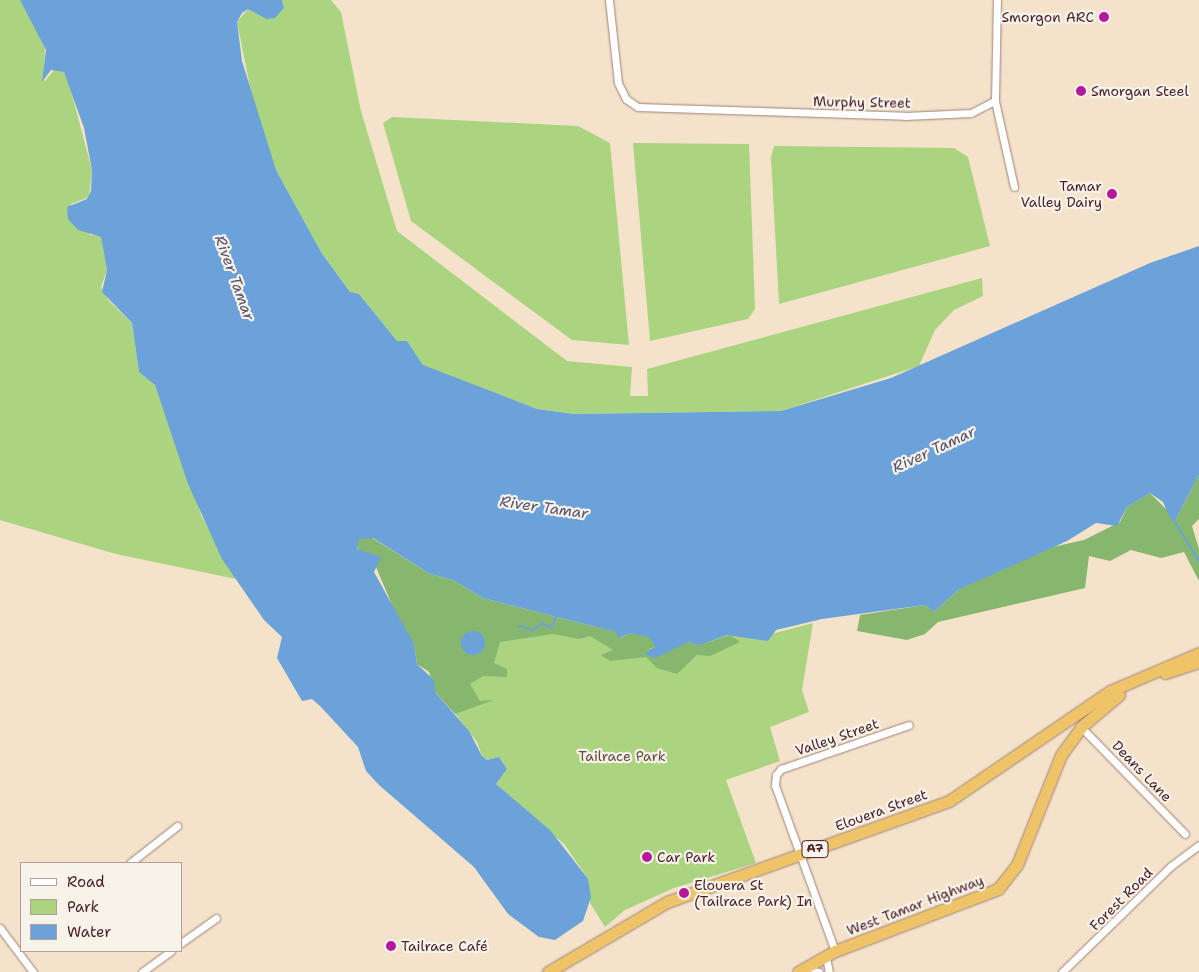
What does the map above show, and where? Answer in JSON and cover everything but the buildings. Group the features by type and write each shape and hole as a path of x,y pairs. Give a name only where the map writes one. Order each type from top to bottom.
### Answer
{"highway":[{"name":"Elouera Street","path":"548,972 666,902 949,801 1076,714 1128,681 1199,653"},
{"name":"West Tamar Highway","path":"801,971 830,954 985,896 1005,882 1054,769 1081,727 1130,688 1199,662"}],"street":[{"name":"Murphy Street","path":"609,0 616,74 626,99 655,110 905,116 971,113 995,101"},
{"path":"997,0 995,101 1014,187"},
{"name":"Valley Street","path":"800,854 775,785 776,775 781,770 909,725"},
{"name":"Deans Lane","path":"1081,727 1185,834"},
{"path":"131,862 177,826"},
{"name":"Forest Road","path":"1062,972 1171,866 1199,846"},
{"path":"800,854 830,954 829,972"},
{"path":"182,942 216,918"},
{"path":"0,928 18,945"},
{"path":"22,952 33,972"},
{"path":"142,972 170,952"},
{"path":"801,971 819,972"}],"green space":[{"path":"0,0 20,0 45,45 44,82 55,69 64,72 69,83 92,170 89,197 71,204 90,235 101,236 107,270 101,287 109,301 132,323 139,372 155,385 202,517 236,579 116,554 0,520"},
{"path":"282,0 331,0 341,12 361,111 397,231 567,361 632,367 630,396 648,396 647,369 982,278 983,296 954,310 935,330 919,366 781,411 574,414 537,409 447,376 423,365 407,341 397,341 359,294 351,293 321,252 276,170 255,112 237,22 248,9 266,19 284,8"},
{"path":"392,117 578,126 610,143 629,345 572,340 411,221 383,123"},
{"path":"633,143 749,144 755,309 748,319 650,341"},
{"path":"774,146 954,148 968,157 990,246 779,304 771,158"},
{"path":"1199,475 1199,519 1192,526 1199,549 1199,581 1184,552 1161,558 1131,550 1110,561 1089,556 1085,588 938,622 925,634 907,640 857,631 860,615 925,605 934,612 958,590 1039,550 1084,540 1120,522 1127,507 1150,493 1176,519"},
{"path":"369,536 430,574 453,580 483,598 616,632 621,638 630,633 649,637 655,647 645,650 688,642 700,645 730,635 740,642 710,656 697,655 677,674 657,668 646,657 610,661 601,655 613,650 590,636 579,639 553,634 500,642 494,663 507,669 507,677 483,676 470,684 480,701 494,700 455,714 435,692 429,672 417,664 414,644 401,626 376,567 355,546 358,539"},
{"name":"Tailrace Park","path":"496,602 597,628 760,637 813,623 802,690 809,712 770,727 780,761 726,780 756,863 674,888 625,910 605,927 590,903 588,879 564,844 496,784 507,769 499,757 487,760 482,756 477,742 453,711"}],"water":[{"name":"River Tamar","path":"20,0 282,0 284,8 275,18 266,19 248,9 242,13 237,22 242,61 276,170 321,252 350,292 359,294 397,341 407,341 423,365 537,409 574,414 781,411 891,378 1150,263 1199,246 1199,475 1176,519 1170,518 1163,502 1150,493 1127,507 1117,526 1096,523 1067,541 958,590 934,612 925,605 822,619 776,630 768,641 727,635 700,645 688,642 655,658 644,654 655,647 649,637 630,633 619,638 616,632 483,598 453,580 430,574 373,538 359,539 357,549 381,557 374,572 414,644 417,664 434,680 435,692 469,731 482,756 487,760 499,757 507,769 496,784 551,831 588,879 591,897 583,921 555,940 539,937 508,914 474,867 379,785 366,771 358,747 321,707 312,699 302,701 277,658 282,637 264,620 222,559 188,484 155,385 139,372 132,323 102,292 107,270 101,237 78,230 68,219 67,207 87,199 91,191 92,170 84,128 64,72 51,70 42,82 46,50"},
{"path":"473,631 482,634 485,643 482,652 473,655 464,652 461,643 464,634"}],"waterway":[{"path":"1173,519 1199,561"},
{"path":"519,626 533,630 542,623 551,628 556,616"}],"place":[{"name":"Smorgon ARC","path":"1104,17"},
{"name":"Smorgan Steel","path":"1081,91"},
{"name":"Tamar Valley Dairy","path":"1112,194"},
{"name":"Car Park","path":"647,857"},
{"name":"Elouera St (Tailrace Park) In","path":"684,893"},
{"name":"Tailrace Café","path":"391,946"}]}
